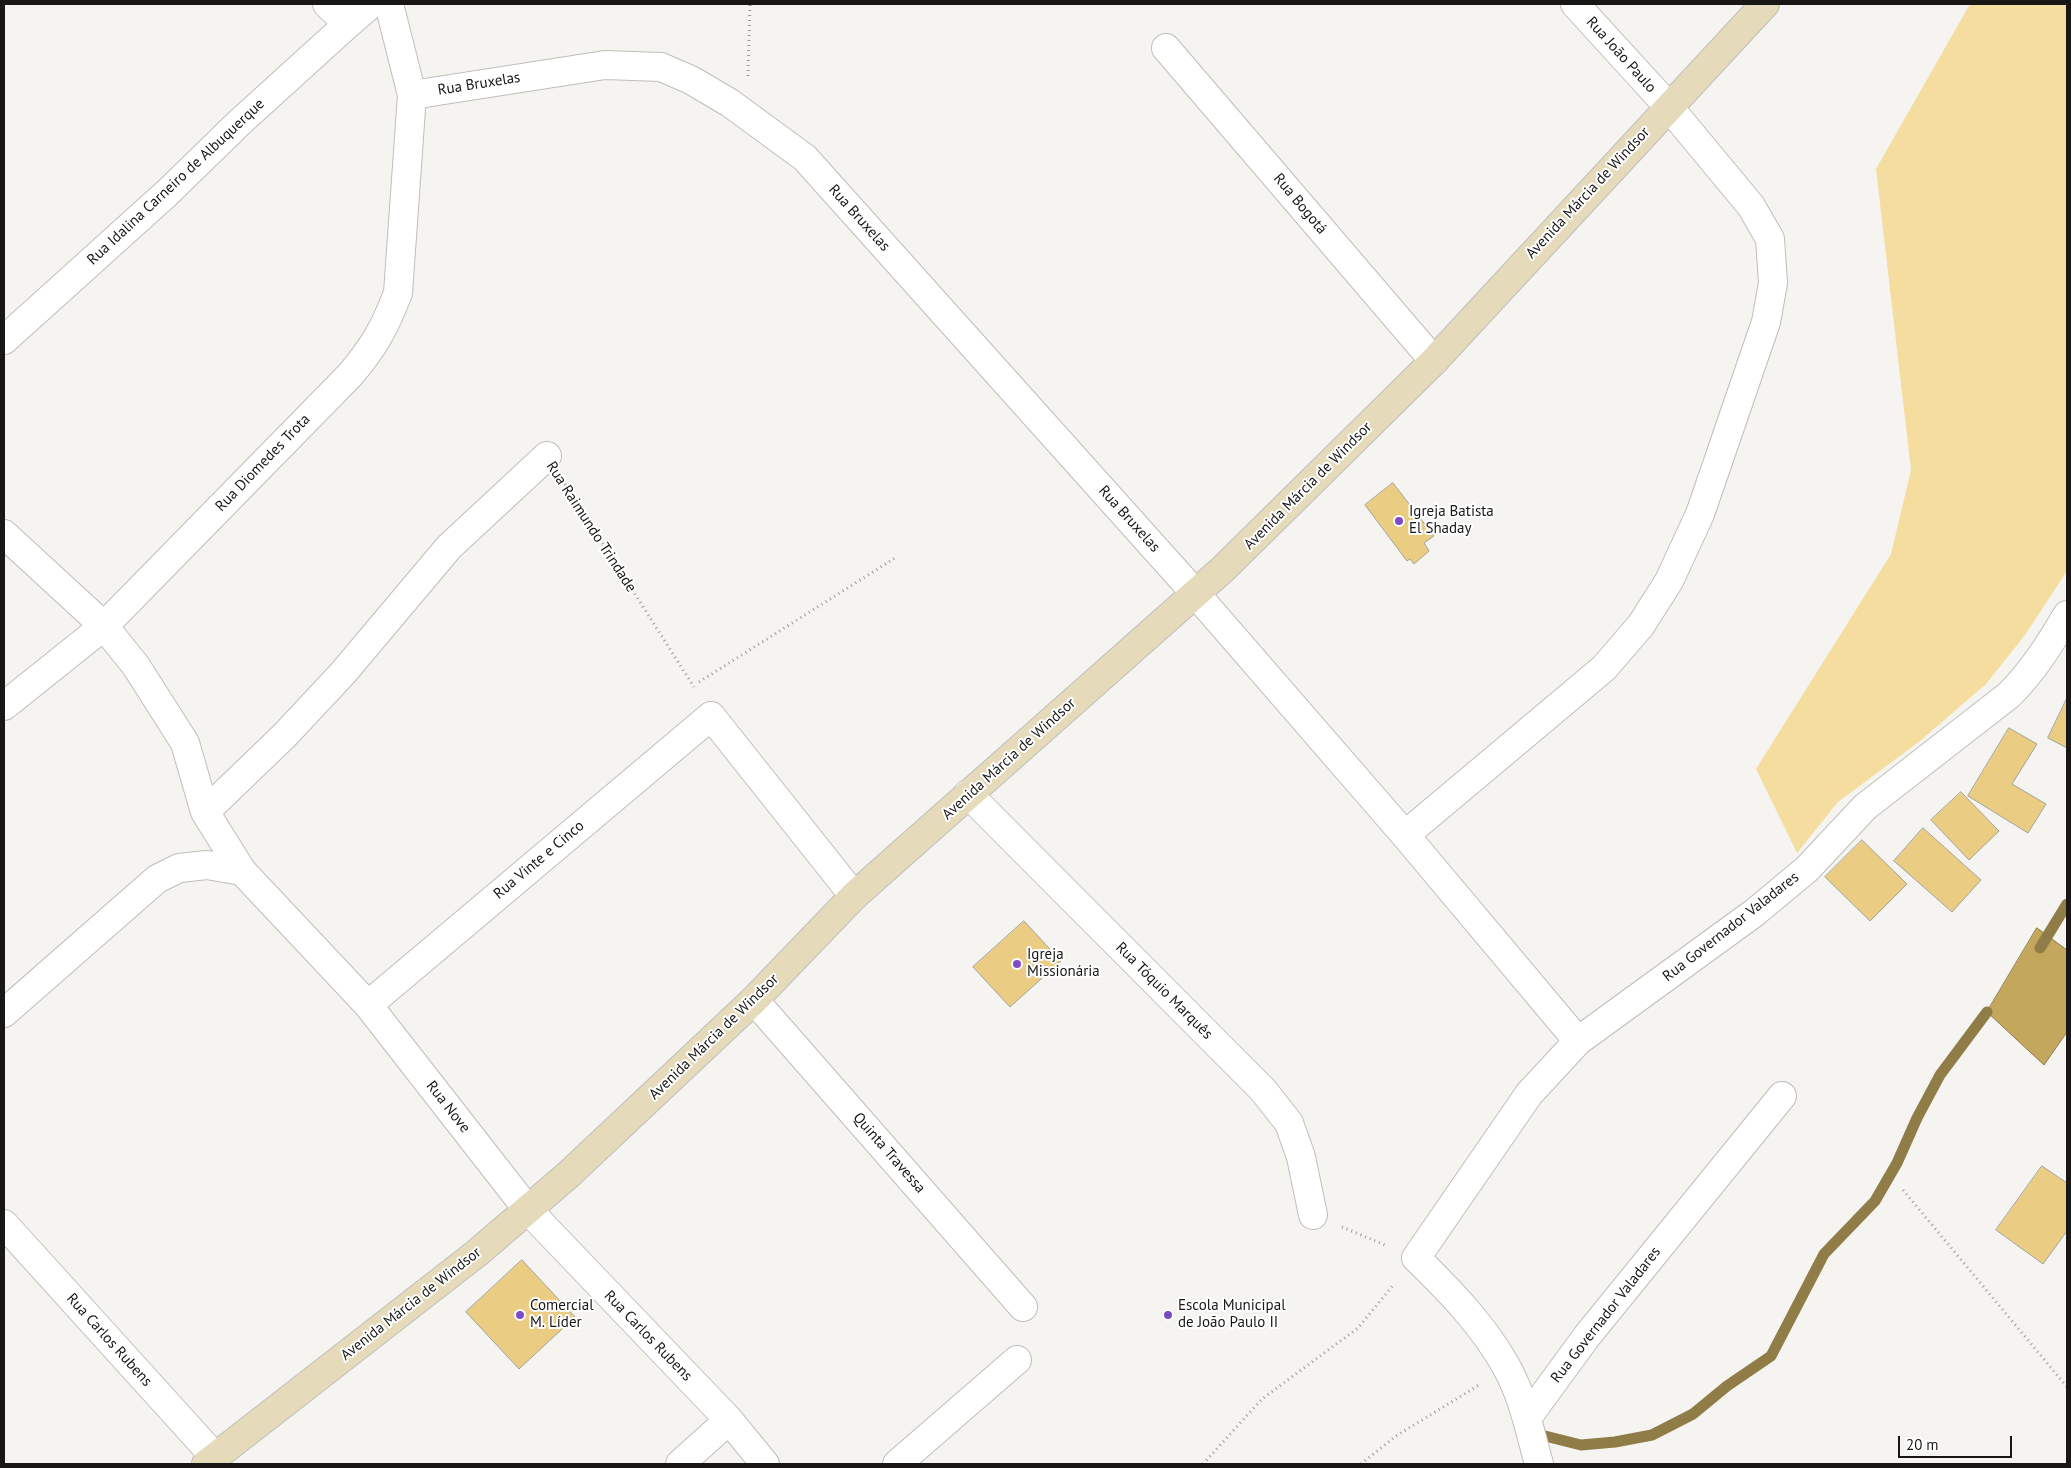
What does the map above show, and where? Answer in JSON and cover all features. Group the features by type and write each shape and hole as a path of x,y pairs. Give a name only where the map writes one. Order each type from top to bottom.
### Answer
{"street":[{"path":"327,4 348,24"},
{"name":"Rua Idalina Carneiro de Albuquerque","path":"4,340 167,193 240,122 371,4"},
{"name":"Rua Diomedes Trota","path":"104,626 350,374 369,352 386,324 398,293 412,95 389,4"},
{"name":"Rua João Paulo","path":"1405,835 1604,668 1641,625 1669,581 1704,505 1766,322 1773,283 1770,239 1751,206 1668,106 1575,4"},
{"name":"Avenida Márcia de Windsor","path":"211,1460 476,1253 568,1175 754,1000 854,896 1223,569 1271,524 1434,361 1668,106 1765,4"},
{"name":"Rua Bogotá","path":"1166,48 1434,361"},
{"name":"Rua Bruxelas","path":"412,95 605,65 661,67 691,80 746,115 806,158 1195,592 1405,835 1578,1042"},
{"name":"Rua Raimundo Trindade","path":"205,812 284,736 342,673 449,547 547,456"},
{"path":"4,534 104,626 136,666 185,743 205,812 242,871"},
{"name":"Rua Governador Valadares","path":"1416,1258 1529,1094 1578,1042 1754,913 1807,868 1865,807 2010,695 2046,651 2067,615"},
{"path":"4,706 104,626"},
{"path":"710,716 854,896"},
{"name":"Rua Vinte e Cinco","path":"368,1005 710,716"},
{"name":"Rua Tóquio Marquês","path":"968,794 1263,1090 1289,1123 1301,1157 1313,1216"},
{"path":"4,1013 157,879 179,868 207,865 242,871"},
{"name":"Rua Nove","path":"242,871 368,1005 528,1210"},
{"name":"Quinta Travessa","path":"754,1000 1023,1306"},
{"name":"Rua Governador Valadares","path":"1527,1418 1587,1336 1782,1096"},
{"name":"Rua Carlos Rubens","path":"528,1210 729,1420 765,1464"},
{"name":"Rua Carlos Rubens","path":"4,1224 211,1460"},
{"path":"1416,1258 1459,1301 1481,1328 1507,1367 1527,1418 1539,1464"},
{"path":"897,1464 1017,1360"},
{"path":"680,1464 729,1420"}],"path":[{"path":"746,115 750,4"},
{"name":"Rua Raimundo Trindade","path":"547,456 694,686 710,716"},
{"path":"694,686 895,558"},
{"path":"1903,1190 2067,1387"},
{"path":"1203,1464 1262,1399 1358,1328 1416,1258 1313,1216"},
{"path":"1361,1464 1396,1436 1507,1367"}],"shaded area":[{"path":"1970,4 2067,4 2067,571 2025,635 1986,684 1920,741 1838,802 1797,853 1756,769 1891,554 1911,470 1876,169"},
{"path":"2037,928 2067,950 2067,1032 2044,1065 1987,1012"}],"building":[{"name":"Igreja Batista El Shaday","path":"1393,483 1434,536 1424,543 1429,551 1414,564 1410,559 1407,561 1365,505"},
{"path":"2067,698 2067,748 2048,738"},
{"path":"2009,728 2037,744 2012,784 2046,804 2028,833 1968,796"},
{"path":"1961,792 1999,831 1969,860 1931,820"},
{"path":"1923,828 1981,880 1952,912 1894,861"},
{"path":"1862,840 1907,884 1870,921 1825,877"},
{"name":"Igreja Missionária","path":"1024,921 1061,961 1010,1007 973,967"},
{"path":"2042,1166 2067,1183 2067,1231 2043,1264 1996,1230"},
{"name":"Comercial M. Líder","path":"522,1260 575,1317 519,1369 466,1312"}],"waterway":[{"path":"2040,948 2067,904"},
{"path":"1541,1435 1581,1445 1615,1442 1652,1435 1693,1414 1727,1386 1771,1356 1824,1254 1875,1201 1897,1163 1917,1118 1940,1075 1987,1012"}],"place":[{"name":"Igreja Batista El Shaday","path":"1399,521"},
{"name":"Igreja Missionária","path":"1017,964"},
{"name":"Comercial M. Líder","path":"520,1315"},
{"name":"Escola Municipal de João Paulo II","path":"1168,1315"}]}
